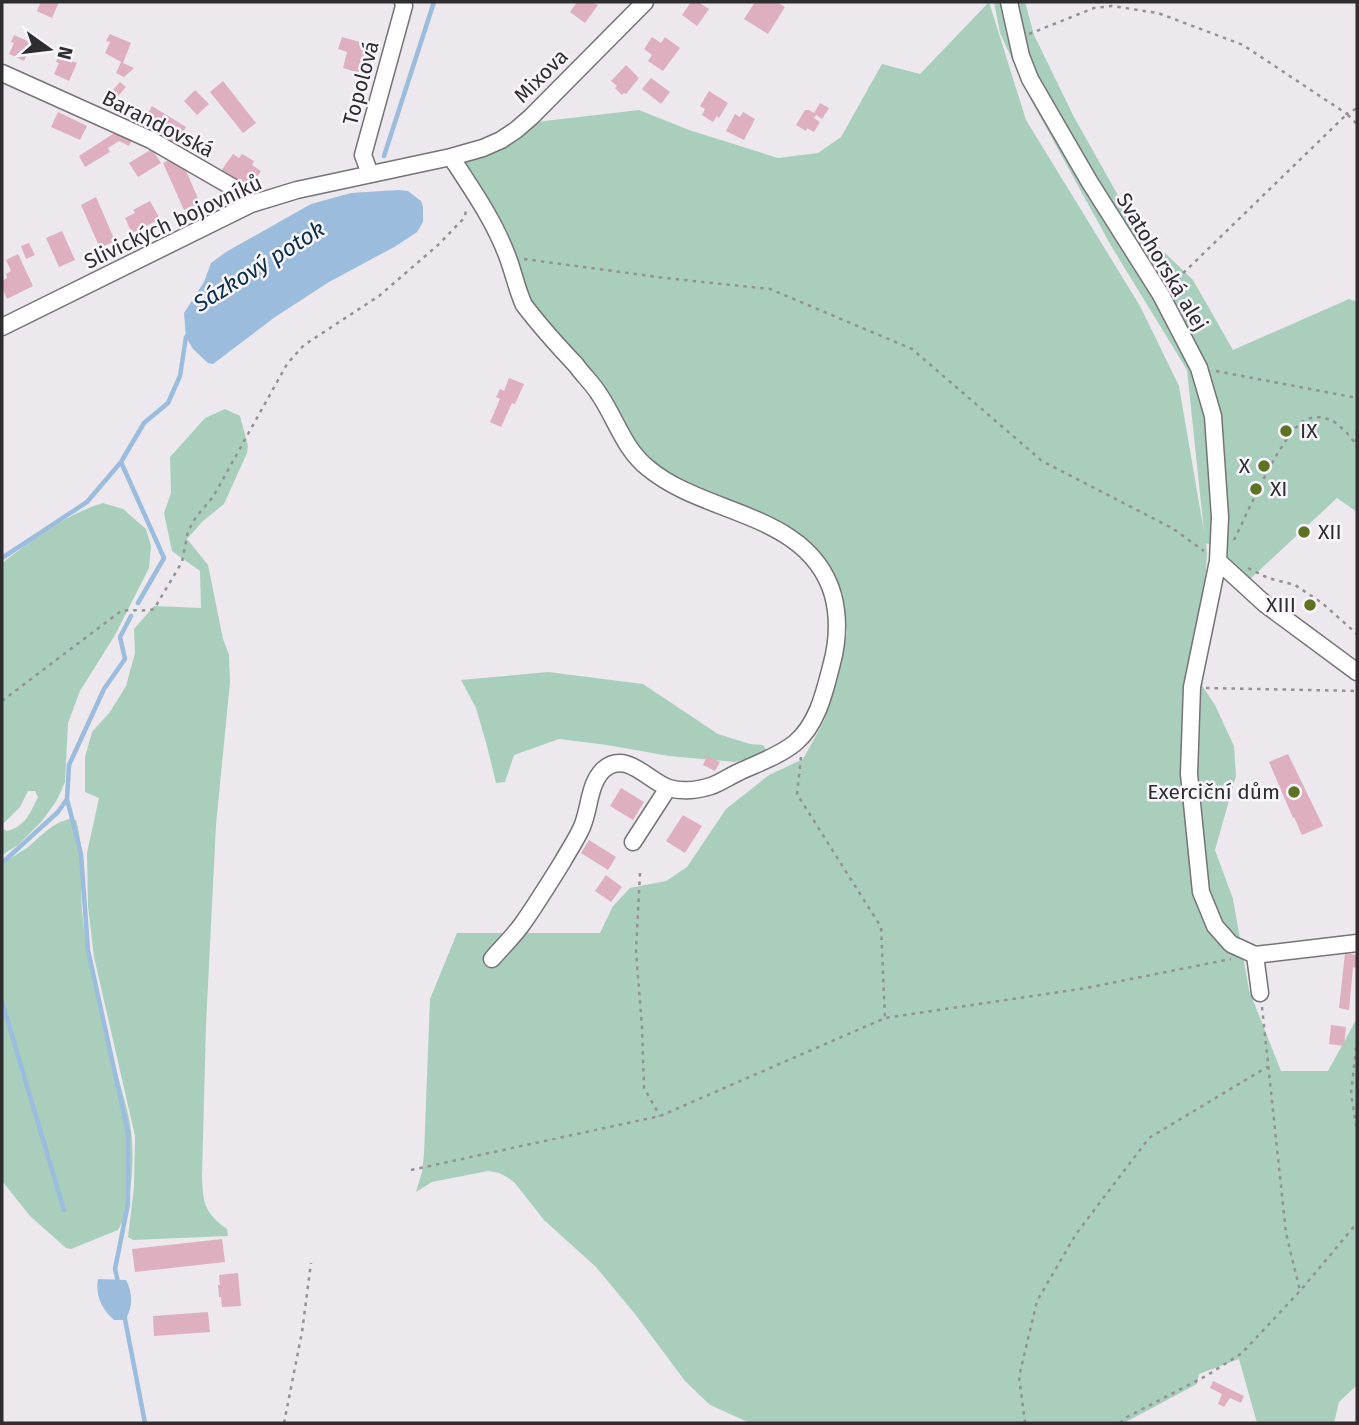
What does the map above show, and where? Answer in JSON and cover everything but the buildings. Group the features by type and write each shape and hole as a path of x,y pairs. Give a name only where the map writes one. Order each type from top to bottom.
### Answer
{"street":[{"name":"Topolová","path":"370,174 363,155 404,2"},
{"name":"Svatohorská alej","path":"1009,2 1021,56 1030,79 1089,181 1161,295 1199,368 1213,416 1220,517 1218,561 1192,687 1189,774 1201,892 1215,926 1231,944 1255,955"},
{"name":"Mixova","path":"451,156 483,148 516,130 639,5"},
{"name":"Barandovská","path":"2,73 151,140 234,188 251,204"},
{"name":"Slivických bojovníků","path":"2,327 251,204 297,190 451,156"},
{"path":"451,156 484,210 508,258 524,305 598,391 635,455 647,468 675,486 771,527 799,543 811,554 830,586 838,632 820,706 810,727 796,743 712,785 688,790 668,788 636,767 626,764 616,764 604,769 591,793 582,829 522,925 492,959"},
{"path":"1218,561 1265,604 1357,672"},
{"path":"633,842 668,788"},
{"path":"1260,993 1255,955 1357,943"}],"path":[{"path":"1017,39 1094,8 1112,6 1158,13 1243,45 1347,114 1357,124"},
{"path":"1161,295 1347,114 1357,108"},
{"path":"2,701 121,611 154,608 182,562 188,531 213,497 287,364 303,345 379,296 438,245 465,217 469,184"},
{"path":"508,258 770,289 912,349 1042,461 1172,528 1218,561"},
{"path":"1199,368 1357,398"},
{"path":"1234,547 1234,540 1268,470 1291,433 1304,421 1319,416 1332,421 1357,445"},
{"path":"1357,428 1357,445"},
{"path":"1245,566 1268,578 1295,585 1322,603 1357,634"},
{"path":"1192,687 1357,691"},
{"path":"802,746 797,794 881,927 885,1018"},
{"path":"640,873 636,950 644,1088 660,1116"},
{"path":"411,1170 660,1116 885,1018 1086,988 1255,955"},
{"path":"1260,993 1286,1233 1300,1291"},
{"path":"1357,1039 1351,1094 1357,1130"},
{"path":"1025,1423 1019,1377 1037,1301 1076,1234 1149,1138 1267,1067"},
{"path":"1120,1423 1126,1417 1206,1376 1242,1353 1300,1291 1357,1223"},
{"path":"284,1423 302,1332 311,1263"}],"green space":[{"path":"989,2 1026,120 1140,306 1179,386 1204,532 1187,370 1110,244 1031,100 1000,33 994,2 1025,2 1034,35 1074,117 1133,222 1193,280 1233,350 1349,299 1357,302 1357,512 1337,498 1248,581 1222,550 1206,543 1199,681 1215,705 1234,746 1236,776 1215,850 1233,899 1249,990 1281,1071 1328,1071 1357,1018 1357,1385 1339,1402 1334,1423 1257,1423 1239,1359 1199,1374 1197,1384 1124,1423 750,1423 710,1405 685,1381 596,1267 544,1220 507,1177 488,1171 432,1182 416,1192 424,1154 430,999 457,933 600,933 613,906 630,888 666,881 687,867 726,809 769,775 803,759 824,721 847,634 843,594 806,544 648,467 524,303 458,158 536,122 639,110 689,130 778,158 818,153 841,137 882,64 920,74"},
{"path":"225,409 240,416 248,446 247,453 224,504 187,539 208,565 223,639 229,655 230,682 216,825 202,1175 206,1206 227,1229 228,1236 133,1240 128,1237 134,1187 135,1136 94,957 88,906 87,853 99,798 85,792 85,757 92,732 110,712 126,686 135,653 134,629 154,606 201,608 200,571 172,551 164,513 171,493 170,457 205,418"},
{"path":"103,503 123,509 146,529 151,546 149,568 115,635 80,691 68,723 65,782 57,800 42,821 18,845 2,855 2,828 7,831 19,826 38,797 35,791 28,791 20,807 2,825 2,563 63,521"},
{"path":"548,672 643,684 718,734 750,744 763,745 768,753 735,762 669,756 559,739 514,755 505,782 496,783 476,708 461,680"},
{"path":"70,819 76,820 80,843 82,911 88,952 128,1115 133,1151 129,1200 118,1230 71,1249 66,1248 30,1216 2,1181 2,864 52,827"}],"water":[{"path":"408,191 421,201 423,222 417,232 329,282 275,317 213,364 208,363 193,349 186,337 184,313 204,282 211,263 311,204 351,193"},
{"path":"98,1279 126,1280 131,1300 130,1311 125,1320 114,1320 103,1307 99,1297"}],"waterway":[{"name":"Sázkový potok","path":"384,156 434,2"},
{"name":"Sázkový potok","path":"2,558 87,502 121,462 144,423 168,403 180,376 186,337 189,334"},
{"path":"121,462 164,558 138,603"},
{"path":"118,1282 115,1269 128,1204 128,1133 88,950 81,854 67,799 69,765 104,689 125,659 120,637 131,616"},
{"path":"2,863 58,812 67,799"},
{"path":"2,1002 64,1210"},
{"path":"124,1314 145,1423"}],"place":[{"name":"IX","path":"1286,431"},
{"name":"X","path":"1264,466"},
{"name":"XI","path":"1256,489"},
{"name":"XII","path":"1304,532"},
{"name":"XIII","path":"1310,605"},
{"name":"Exerciční dům","path":"1294,792"}]}
